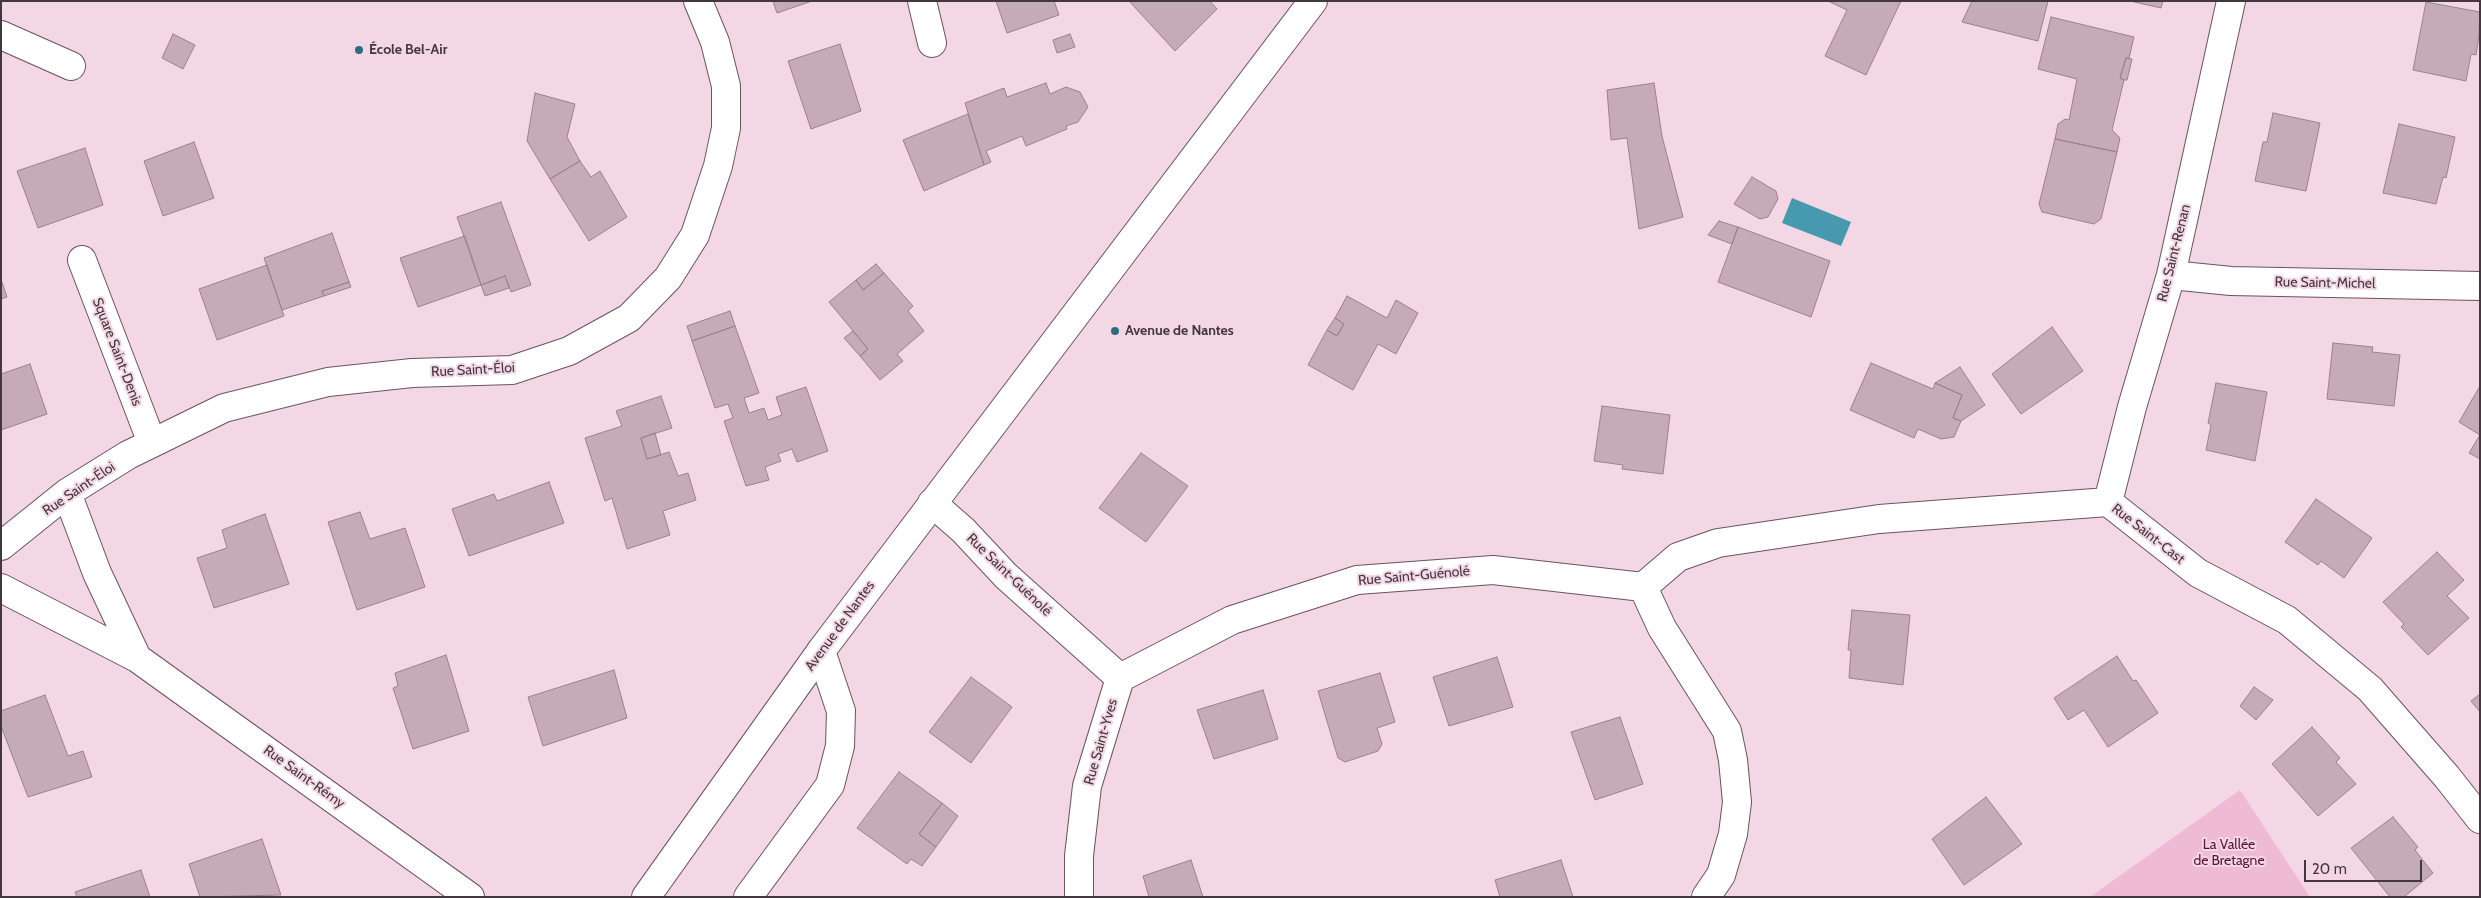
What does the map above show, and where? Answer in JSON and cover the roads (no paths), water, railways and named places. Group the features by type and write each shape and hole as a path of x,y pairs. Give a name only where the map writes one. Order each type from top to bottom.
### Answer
{"street":[{"name":"Rue Saint-Éloi","path":"1,546 67,494 128,455 224,408 328,382 412,373 512,370 568,351 629,318 668,278 695,236 718,166 726,128 726,86 715,42 698,1"},
{"path":"922,1 932,43"},
{"name":"Avenue de Nantes","path":"646,897 821,651 1313,1"},
{"name":"Rue Saint-Renan","path":"2108,502 2132,407 2171,275 2232,1"},
{"path":"1,35 71,66"},
{"name":"Square Saint-Denis","path":"82,260 152,443"},
{"name":"Rue Saint-Michel","path":"2171,275 2231,281 2480,286"},
{"name":"Rue Saint-Rémy","path":"67,494 97,573 137,658"},
{"name":"Rue Saint-Cast","path":"1643,587 1678,557 1718,542 1879,519 2108,502 2198,573 2287,620 2370,689 2447,776 2480,820"},
{"name":"Rue Saint-Guénolé","path":"932,503 963,530 1006,576 1120,678 1232,620 1357,580 1493,570 1643,587"},
{"path":"1643,587 1662,628 1727,731 1733,760 1737,802 1733,834 1721,875 1706,897"},
{"name":"Rue Saint-Rémy","path":"1,588 137,658 454,893"},
{"path":"748,897 830,785 840,746 841,711 821,651"},
{"name":"Rue Saint-Yves","path":"1079,897 1080,856 1087,786 1120,678"}],"water":[{"path":"1792,198 1851,222 1841,246 1782,223"}],"place":[{"name":"École Bel-Air","path":"359,50"},
{"name":"Avenue de Nantes","path":"1115,331"}],"park label":[{"name":"La Vallée de Bretagne","path":"2229,854"}]}
